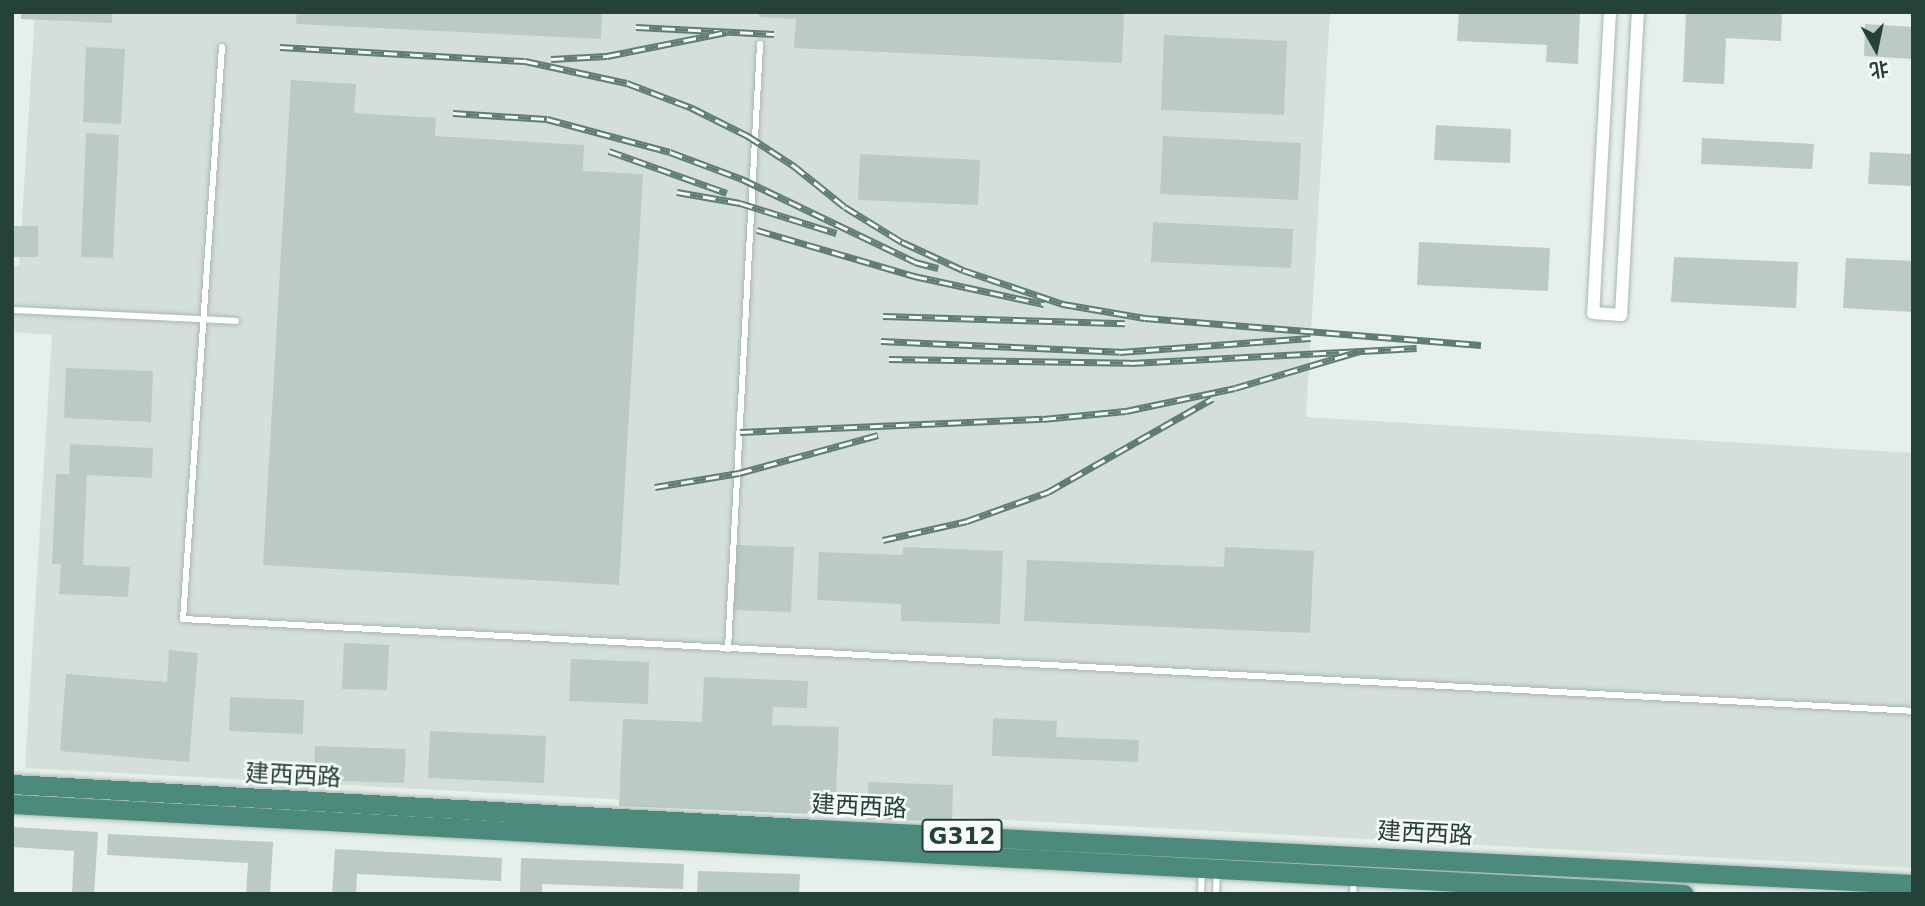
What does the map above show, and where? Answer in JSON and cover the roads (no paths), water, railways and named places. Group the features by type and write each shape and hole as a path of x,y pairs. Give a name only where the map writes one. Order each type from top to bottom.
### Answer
{"highway":[{"name":"建西西路","path":"12,784 817,830 1913,884"},
{"name":"建西西路","path":"12,804 1210,869 1354,885 1684,894"}],"street":[{"path":"1610,12 1593,313 1621,316 1638,12"}],"lane":[{"path":"728,649 760,44"},
{"path":"222,47 183,619 1913,711"},
{"path":"12,310 236,321"},
{"path":"1201,894 1210,869"},
{"path":"1210,869 1216,894"}],"railway":[{"path":"636,27 774,34"},
{"path":"551,59 607,56 727,32"},
{"path":"280,47 525,61 627,83 692,108 748,136 794,166 845,207 902,242 963,270 1063,304 1145,318 1481,345"},
{"path":"453,113 547,119 670,152 742,179 915,262 938,268"},
{"path":"609,151 727,193"},
{"path":"677,192 740,203 836,233"},
{"path":"757,230 914,276 1044,304"},
{"path":"883,316 1125,323"},
{"path":"881,341 1120,352 1310,338"},
{"path":"889,359 1131,363 1417,348"},
{"path":"740,432 1043,419 1126,411 1235,388 1360,351"},
{"path":"883,540 967,521 1048,492 1212,399"},
{"path":"655,487 739,473 878,435"}]}
